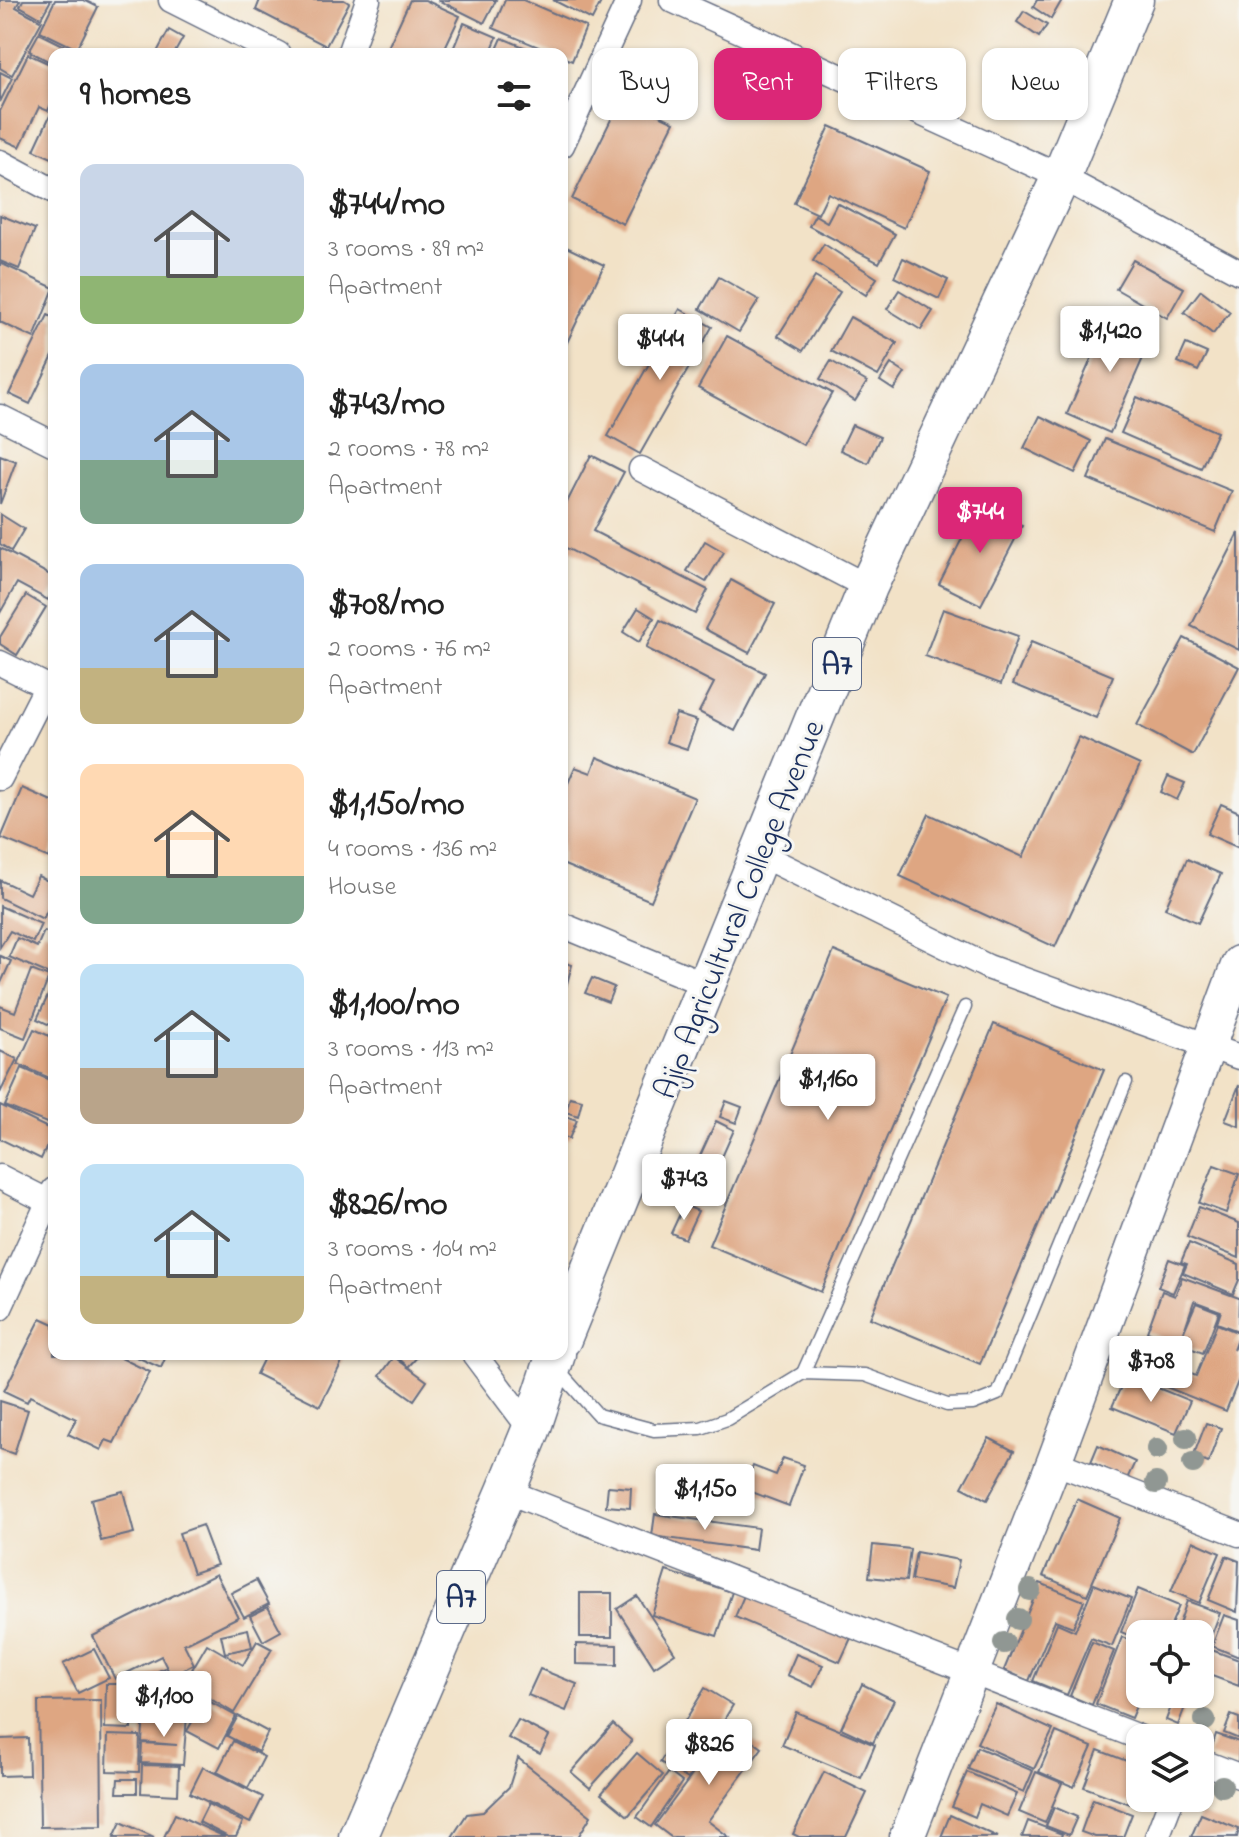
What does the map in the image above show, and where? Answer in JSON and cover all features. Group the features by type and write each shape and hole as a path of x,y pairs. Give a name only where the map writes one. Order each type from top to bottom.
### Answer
{"main road":[{"name":"Ajip Agricultural College Avenue","path":"568,1325 868,587 1061,177 1134,0"},
{"path":"907,1837 970,1669 1054,1462 1239,963"},
{"name":"Ajip Agricultural College Avenue","path":"358,1837 506,1491 554,1360"}],"street":[{"path":"171,0 266,48"},
{"path":"351,48 368,0"},
{"path":"568,132 629,0"},
{"path":"672,0 1061,177 1239,272"},
{"path":"0,162 48,188"},
{"path":"0,417 48,441"},
{"path":"641,469 868,587"},
{"path":"0,663 48,687"},
{"path":"0,778 48,692"},
{"path":"761,855 988,967 1239,1057"},
{"path":"568,927 707,985"},
{"path":"0,1177 48,1195"},
{"path":"0,1308 48,1203"},
{"path":"478,1360 531,1430"},
{"path":"1054,1462 1239,1534"},
{"path":"506,1491 1126,1732"},
{"path":"1214,1766 1239,1776"},
{"path":"1157,1837 1167,1812"}],"lane":[{"path":"803,1373 965,1007"},
{"path":"562,1360 598,1415 654,1430 701,1428 727,1419 803,1373 865,1375 947,1405 973,1404 998,1394 1126,1082"}],"building":[{"path":"0,0 20,0 16,7 42,21 12,75 0,68"},
{"path":"23,0 51,0 41,18 20,6"},
{"path":"55,0 84,0 98,7 78,48 40,31"},
{"path":"260,0 344,0 349,3 326,46 256,10"},
{"path":"410,0 425,0 460,16 445,48 388,48"},
{"path":"438,0 496,0 484,23"},
{"path":"505,0 523,0 586,27 572,61 568,59 568,48 541,48 493,28"},
{"path":"553,0 602,0 592,20"},
{"path":"1037,0 1062,0 1051,19 1033,7"},
{"path":"1024,11 1047,25 1039,37 1017,22"},
{"path":"464,23 497,37 492,48 454,48"},
{"path":"169,30 183,38 177,48 159,48"},
{"path":"39,33 69,48 48,48 48,61 29,51"},
{"path":"502,38 526,48 498,48"},
{"path":"28,54 48,63 48,111 39,107 20,147 0,138 0,111"},
{"path":"0,72 12,78 0,102"},
{"path":"48,120 48,156 34,150"},
{"path":"611,120 674,122 623,224 572,199"},
{"path":"830,126 930,171 904,228 828,193 818,214 794,203"},
{"path":"837,203 895,234 879,263 809,226 815,215 827,222"},
{"path":"0,215 35,229 19,269 0,261"},
{"path":"824,244 877,278 866,295 813,261"},
{"path":"568,248 604,265 568,340"},
{"path":"903,258 948,280 939,299 894,277"},
{"path":"1133,260 1184,288 1167,318 1116,289"},
{"path":"0,263 48,285 48,303 34,338 0,322"},
{"path":"719,277 759,300 739,332 700,309"},
{"path":"815,277 840,292 803,351 778,336"},
{"path":"899,290 933,311 921,330 887,309"},
{"path":"1201,290 1230,312 1213,334 1184,312"},
{"path":"680,309 712,327 640,454 608,436"},
{"path":"1111,314 1154,333 1110,433 1067,414"},
{"path":"48,315 48,366 30,404 9,394"},
{"path":"850,317 897,343 878,376 831,351"},
{"path":"727,336 832,393 803,445 698,388"},
{"path":"1186,344 1207,353 1198,371 1178,362"},
{"path":"831,361 867,382 855,401 820,379"},
{"path":"891,364 905,373 894,390 880,381"},
{"path":"1137,397 1217,432 1201,468 1121,433"},
{"path":"1040,416 1091,441 1075,473 1024,448"},
{"path":"852,425 880,437 868,463 840,450"},
{"path":"1105,439 1232,491 1215,532 1088,479"},
{"path":"0,455 16,461 0,504"},
{"path":"591,455 624,472 593,531 708,590 695,614 568,549 568,500"},
{"path":"979,505 1022,526 981,605 939,584"},
{"path":"0,514 24,529 11,551 0,544"},
{"path":"1239,533 1239,650 1191,626"},
{"path":"705,541 724,552 706,582 687,571"},
{"path":"0,548 48,574 48,600 17,583 0,613"},
{"path":"731,580 775,604 749,653 705,629"},
{"path":"26,595 46,607 17,655 0,644 0,637"},
{"path":"638,608 654,618 639,642 623,632"},
{"path":"943,609 1018,636 1001,684 925,656"},
{"path":"660,620 765,673 735,731 699,712 714,683 646,648"},
{"path":"1184,638 1239,667 1193,755 1137,725"},
{"path":"1031,642 1113,676 1096,718 1013,684"},
{"path":"676,714 697,721 687,749 666,742"},
{"path":"1079,737 1140,765 1055,947 900,876 929,814 1023,857"},
{"path":"597,757 695,798 651,901 568,866 568,783 575,767 591,773"},
{"path":"1168,776 1185,783 1177,800 1161,792"},
{"path":"22,788 48,799 48,858 1,838"},
{"path":"1221,804 1239,812 1239,848 1207,834"},
{"path":"1187,859 1221,874 1198,923 1165,908"},
{"path":"38,876 48,881 48,909 43,919 0,898 0,880 29,894"},
{"path":"0,906 41,924 33,942 10,931 0,947"},
{"path":"44,931 48,933 48,973 9,957 17,938 37,947"},
{"path":"834,951 946,998 821,1292 709,1245"},
{"path":"0,956 11,961 0,985"},
{"path":"31,970 48,977 25,1038 0,1028 0,1006 15,1012"},
{"path":"592,978 614,987 608,1002 585,993"},
{"path":"48,996 48,1024 37,1019"},
{"path":"994,1024 1104,1070 980,1364 870,1318"},
{"path":"34,1029 48,1035 48,1077 18,1064"},
{"path":"0,1051 17,1059 0,1093"},
{"path":"22,1068 48,1079 48,1124 5,1106"},
{"path":"1239,1085 1239,1126 1225,1121"},
{"path":"570,1097 582,1100 578,1116 568,1113"},
{"path":"726,1101 742,1107 736,1123 720,1117"},
{"path":"0,1105 48,1128 48,1144 41,1159 0,1139"},
{"path":"568,1117 577,1120 568,1139"},
{"path":"716,1121 734,1130 718,1166 699,1158"},
{"path":"699,1163 716,1175 702,1195 685,1183"},
{"path":"1214,1165 1239,1174 1226,1213 1199,1203"},
{"path":"684,1205 698,1211 685,1239 671,1233"},
{"path":"1199,1207 1239,1223 1239,1258 1187,1237"},
{"path":"1189,1243 1239,1264 1239,1280 1233,1294 1183,1273 1187,1264 1181,1262"},
{"path":"1169,1259 1185,1265 1173,1293 1158,1287"},
{"path":"1182,1277 1239,1298 1238,1331 1217,1323 1221,1311 1194,1301 1184,1331 1196,1303 1219,1312 1203,1353 1147,1332 1162,1291 1175,1296"},
{"path":"41,1318 48,1321 48,1360 125,1360 150,1372 114,1443 106,1440 101,1450 68,1434 76,1419 30,1396 27,1402 4,1391"},
{"path":"1217,1324 1239,1333 1233,1350 1239,1340 1239,1379 1226,1411 1151,1381 1159,1361 1196,1376"},
{"path":"1139,1340 1161,1350 1149,1379 1126,1369"},
{"path":"143,1360 164,1360 161,1368"},
{"path":"263,1360 343,1360 320,1406 256,1374"},
{"path":"392,1360 398,1360 427,1381 414,1400 380,1376"},
{"path":"400,1360 414,1360 408,1367"},
{"path":"1126,1375 1190,1401 1176,1433 1112,1407"},
{"path":"0,1401 28,1410 14,1454 0,1449"},
{"path":"1206,1423 1221,1428 1208,1463 1193,1457"},
{"path":"989,1438 1014,1451 987,1500 962,1487"},
{"path":"1098,1445 1135,1462 1127,1479 1091,1462"},
{"path":"783,1458 804,1465 789,1506 744,1489 753,1466 776,1475"},
{"path":"608,1486 631,1488 630,1508 606,1506"},
{"path":"123,1491 134,1533 101,1541 91,1499"},
{"path":"1077,1499 1120,1518 1087,1595 1043,1576"},
{"path":"655,1514 758,1528 755,1550 652,1536"},
{"path":"202,1525 217,1565 193,1573 179,1533"},
{"path":"1193,1541 1220,1553 1199,1603 1171,1591"},
{"path":"873,1545 910,1549 906,1581 869,1577"},
{"path":"916,1552 959,1560 953,1588 911,1580"},
{"path":"1226,1556 1239,1561 1237,1612 1208,1600"},
{"path":"666,1571 732,1592 717,1636 652,1615"},
{"path":"216,1574 238,1617 184,1644 194,1664 171,1676 161,1656 115,1679 93,1636"},
{"path":"256,1580 269,1604 244,1617 231,1593"},
{"path":"1040,1583 1084,1601 1073,1627 1055,1620 1029,1681 1004,1670"},
{"path":"1094,1584 1131,1599 1112,1646 1091,1638 1067,1695 1033,1681 1057,1623 1075,1631"},
{"path":"1138,1589 1179,1606 1173,1620 1126,1620 1126,1634 1121,1632"},
{"path":"580,1593 612,1593 612,1637 580,1637"},
{"path":"745,1593 851,1638 840,1662 735,1617"},
{"path":"637,1596 675,1653 654,1667 617,1609"},
{"path":"1187,1601 1220,1613 1214,1629 1214,1620 1180,1620"},
{"path":"268,1607 281,1631 263,1641 250,1616"},
{"path":"1224,1615 1239,1620 1239,1657 1214,1647"},
{"path":"248,1629 252,1647 225,1653 221,1635"},
{"path":"1122,1637 1126,1639 1126,1708 1135,1708 1131,1718 1096,1704"},
{"path":"257,1641 272,1649 234,1713 184,1683 207,1644 243,1665"},
{"path":"1092,1642 1114,1651 1092,1705 1070,1696"},
{"path":"576,1644 617,1645 617,1665 576,1664"},
{"path":"94,1649 109,1678 78,1693 63,1664"},
{"path":"1214,1651 1239,1660 1239,1686 1214,1677"},
{"path":"796,1654 823,1665 813,1687 787,1675"},
{"path":"164,1668 179,1694 149,1711 134,1684"},
{"path":"540,1669 577,1684 566,1711 528,1695"},
{"path":"106,1684 132,1684 131,1729 105,1728"},
{"path":"862,1684 894,1700 873,1743 841,1728"},
{"path":"705,1688 733,1705 688,1779 660,1762"},
{"path":"205,1699 236,1716 219,1748 187,1731"},
{"path":"101,1700 102,1826 40,1827 38,1701"},
{"path":"996,1704 1053,1730 1034,1769 977,1743"},
{"path":"1171,1708 1185,1708 1178,1724 1166,1720"},
{"path":"796,1712 875,1745 861,1778 782,1745"},
{"path":"144,1713 187,1716 183,1765 141,1763 142,1743 177,1745 142,1742"},
{"path":"1231,1715 1239,1718 1239,1739 1224,1733"},
{"path":"238,1716 268,1732 258,1752 227,1736"},
{"path":"518,1720 549,1736 540,1754 508,1738"},
{"path":"613,1724 632,1741 590,1788 571,1772"},
{"path":"730,1724 762,1748 708,1821 729,1837 671,1837 655,1825"},
{"path":"1056,1732 1092,1747 1074,1787 1039,1772"},
{"path":"1216,1734 1239,1742 1238,1765 1214,1758"},
{"path":"108,1735 140,1736 139,1772 107,1771"},
{"path":"28,1738 29,1775 0,1776 0,1739"},
{"path":"233,1741 264,1757 248,1788 217,1772"},
{"path":"977,1747 1033,1771 1024,1792 968,1769"},
{"path":"1098,1750 1126,1761 1126,1803 1084,1787"},
{"path":"637,1753 663,1775 628,1816 601,1794"},
{"path":"518,1758 591,1816 578,1837 452,1837 467,1814 483,1812 509,1787"},
{"path":"142,1765 179,1766 178,1795 141,1793"},
{"path":"203,1767 263,1797 250,1823 190,1793"},
{"path":"669,1772 682,1782 651,1827 637,1817"},
{"path":"824,1772 867,1793 846,1837 799,1837 793,1834"},
{"path":"967,1772 1017,1794 1007,1816 980,1804 975,1817 952,1807"},
{"path":"1036,1772 1062,1783 1045,1823 1019,1812"},
{"path":"118,1779 137,1779 137,1793 117,1793"},
{"path":"1093,1799 1132,1814 1123,1837 1095,1837 1081,1832"},
{"path":"208,1804 243,1822 236,1837 228,1837 199,1822"},
{"path":"1054,1807 1077,1817 1069,1835 1046,1826"},
{"path":"175,1814 225,1837 164,1837"},
{"path":"1201,1814 1239,1829 1237,1837 1191,1837"},
{"path":"950,1815 998,1837 941,1837"},
{"path":"1028,1821 1062,1834 1061,1837 1022,1837"},
{"path":"121,1822 154,1837 114,1837"}]}
